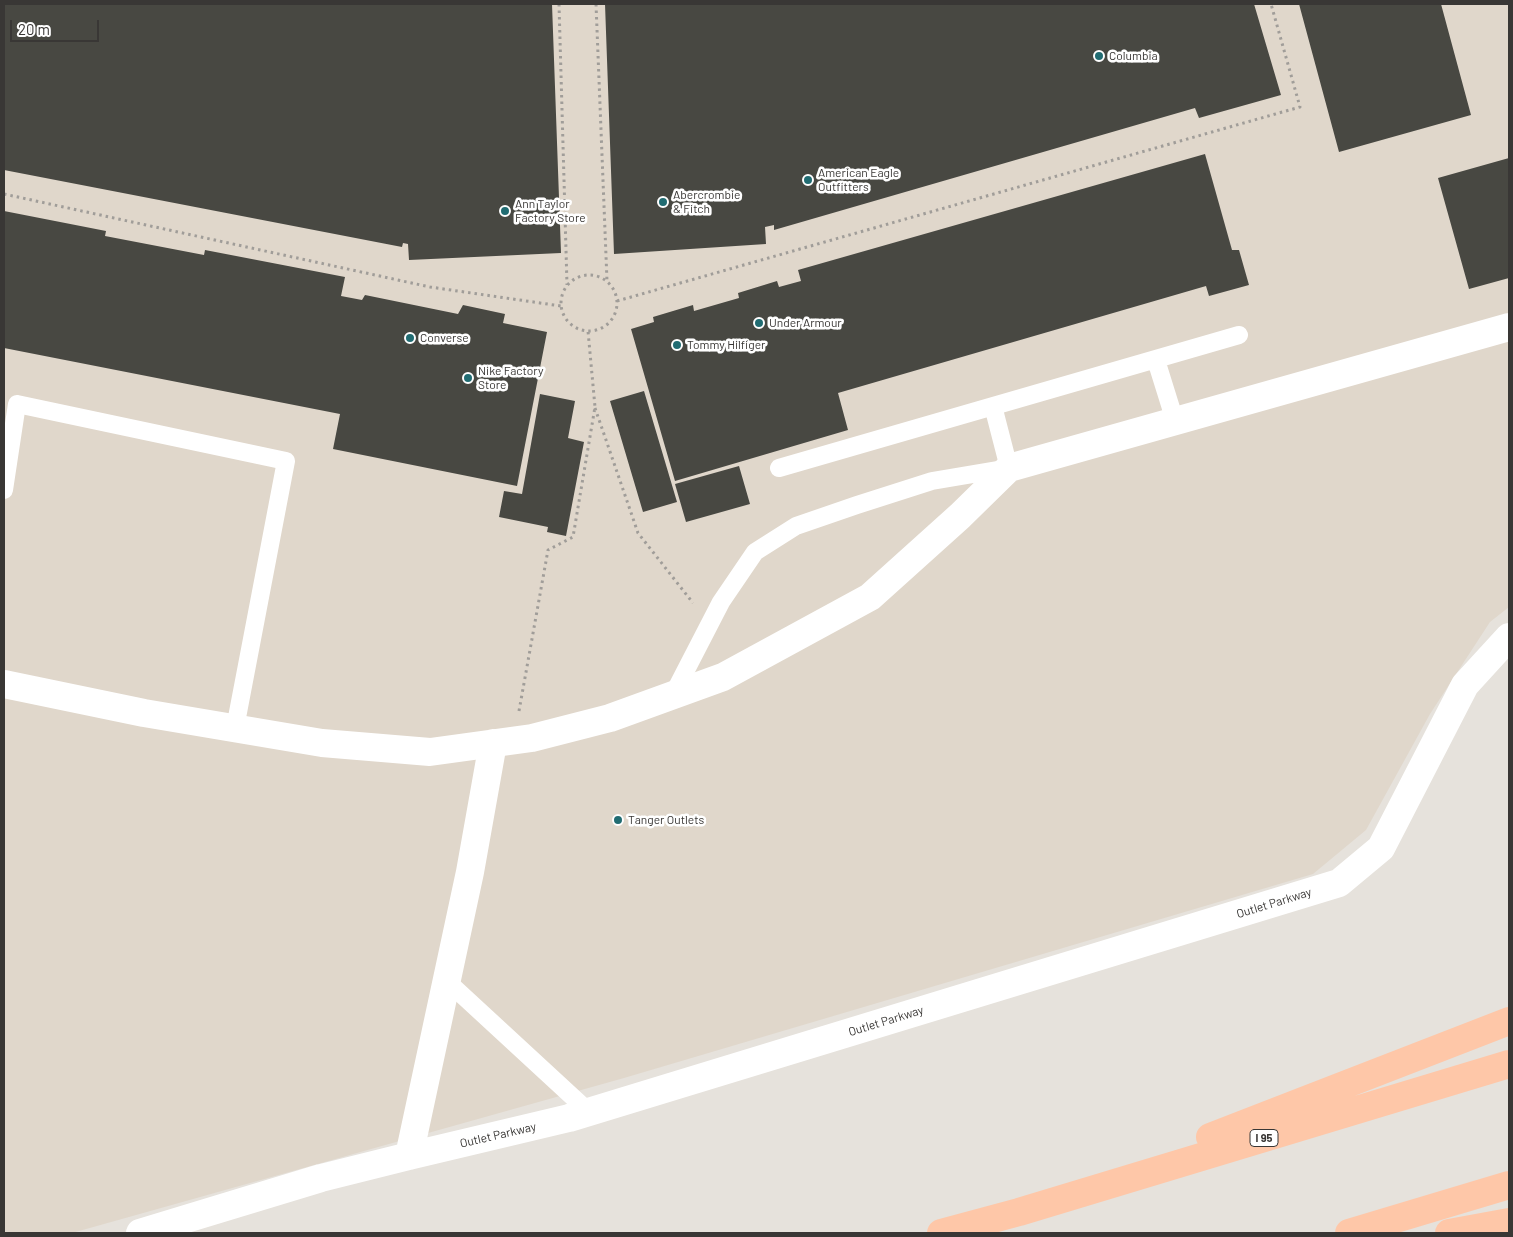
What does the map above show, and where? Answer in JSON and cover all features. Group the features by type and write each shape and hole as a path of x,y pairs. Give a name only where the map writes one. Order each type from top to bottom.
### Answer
{"highway":[{"path":"1019,1212 1509,1020"},
{"name":"I 95","path":"941,1233 1019,1212 1509,1064"},
{"path":"1349,1233 1509,1185"},
{"path":"1449,1233 1509,1222"}],"street":[{"path":"4,684 144,713 322,744 430,752 532,738 610,718 724,677 870,597 960,516 1009,468 1509,327"},
{"name":"Outlet Parkway","path":"140,1233 322,1178 589,1112 1339,883 1381,848 1465,685 1509,637"},
{"path":"409,1156 470,872 503,742"}],"lane":[{"path":"779,468 1156,360 1239,334"},
{"path":"1156,360 1175,421"},
{"path":"4,490 17,404 286,461 235,728"},
{"path":"673,695 721,602 755,552 796,526 932,481 1009,468 994,406"},
{"path":"447,981 589,1112"}],"path":[{"path":"559,4 567,286"},
{"path":"596,4 607,281"},
{"path":"618,301 1300,107 1271,4"},
{"path":"4,194 430,287 561,306"},
{"path":"586,275 597,276 607,281 614,290 618,301 616,312 610,323 600,330 588,331 578,329 570,324 564,316 561,306 562,295 567,286 576,278 586,275"},
{"path":"588,331 595,407 638,533 709,624"},
{"path":"503,742 548,550 573,536 595,407"}],"shaded area":[{"name":"Tanger Outlets","path":"4,4 1509,4 1509,607 1490,622 1430,714 1366,830 1313,874 624,1078 72,1233 4,1233"}],"building":[{"path":"4,4 552,4 561,253 409,260 408,244 403,243 402,247 4,170"},
{"path":"605,4 1254,4 1281,95 1199,118 1195,108 774,230 774,225 765,227 766,244 614,254"},
{"path":"1299,4 1441,4 1471,115 1339,152"},
{"path":"1205,154 1232,250 1239,250 1249,285 1209,296 1206,286 838,393 848,430 675,481 631,329 654,322 653,317 693,305 694,311 739,298 738,293 777,281 779,287 801,281 798,270"},
{"path":"1509,158 1509,278 1469,289 1438,178"},
{"path":"4,211 106,231 105,236 204,255 205,250 345,277 341,296 362,300 365,295 458,314 463,305 505,314 503,323 547,332 517,486 333,449 340,414 4,348"},
{"path":"644,391 677,502 643,512 610,401"},
{"path":"540,394 575,401 568,438 584,442 566,536 547,532 548,527 499,517 504,491 522,494"},
{"path":"739,466 750,504 686,522 675,484"}],"place":[{"name":"Columbia","path":"1099,56"},
{"name":"American Eagle Outfitters","path":"808,180"},
{"name":"Abercrombie & Fitch","path":"663,202"},
{"name":"Ann Taylor Factory Store","path":"505,211"},
{"name":"Under Armour","path":"759,323"},
{"name":"Converse","path":"410,338"},
{"name":"Tommy Hilfiger","path":"677,345"},
{"name":"Nike Factory Store","path":"468,378"},
{"name":"Tanger Outlets","path":"618,820"}]}
